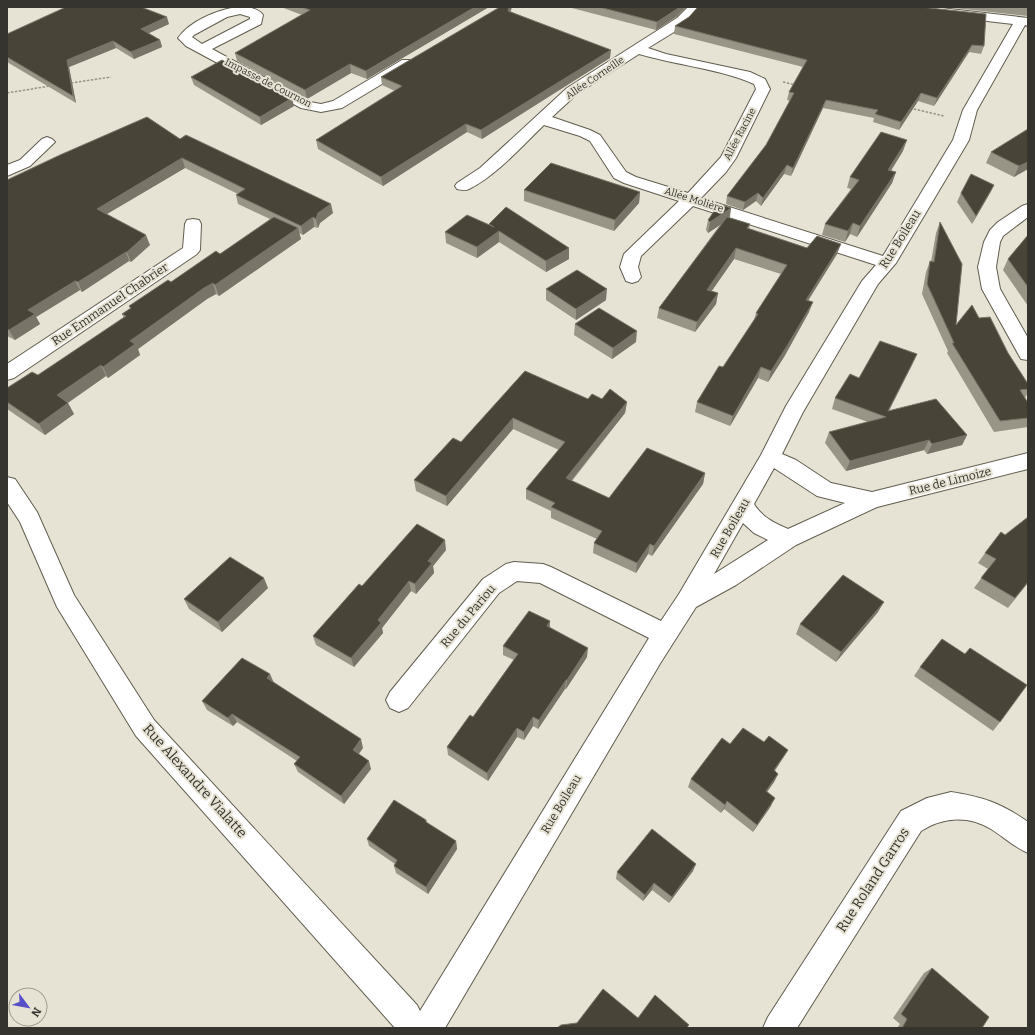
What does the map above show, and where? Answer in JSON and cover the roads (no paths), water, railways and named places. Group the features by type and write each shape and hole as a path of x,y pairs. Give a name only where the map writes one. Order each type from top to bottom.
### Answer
{"street":[{"name":"Allée Corneille","path":"463,186 486,171 572,91 682,21 695,7"},
{"path":"900,7 1024,22"},
{"name":"Impasse de Cournon","path":"202,49 256,21 257,15 251,11 232,10 189,32 185,38 202,49 306,105 321,108 337,105 419,56"},
{"name":"Rue Boileau","path":"427,1028 664,634 687,601 770,457 793,411 842,329 871,281 887,263 961,140 970,110 1014,34 1024,22"},
{"name":"Allée Racine","path":"632,277 629,267 633,254 720,169 728,158 763,89 760,82 745,75 663,57 637,49"},
{"name":"Allée Molière","path":"542,119 585,133 595,138 620,175 887,263"},
{"path":"7,171 25,163 47,142"},
{"path":"1028,209 1004,226 996,234 992,242 987,267 991,289 1028,354"},
{"name":"Rue Emmanuel Chabrier","path":"7,373 191,250 193,224"},
{"path":"770,457 789,466 825,490 872,500"},
{"name":"Rue de Limoize","path":"687,601 728,578 788,539 872,500 1028,461"},
{"name":"Rue Alexandre Vialatte","path":"7,485 29,518 65,600 145,728 406,1016 411,1028"},
{"path":"743,505 748,517 761,528 788,539"},
{"name":"Rue du Pariou","path":"399,700 491,586 514,571 543,574 664,634"},
{"name":"Rue Roland Garros","path":"781,1027 911,821 927,811 951,805 974,809 999,818 1028,839"}]}
